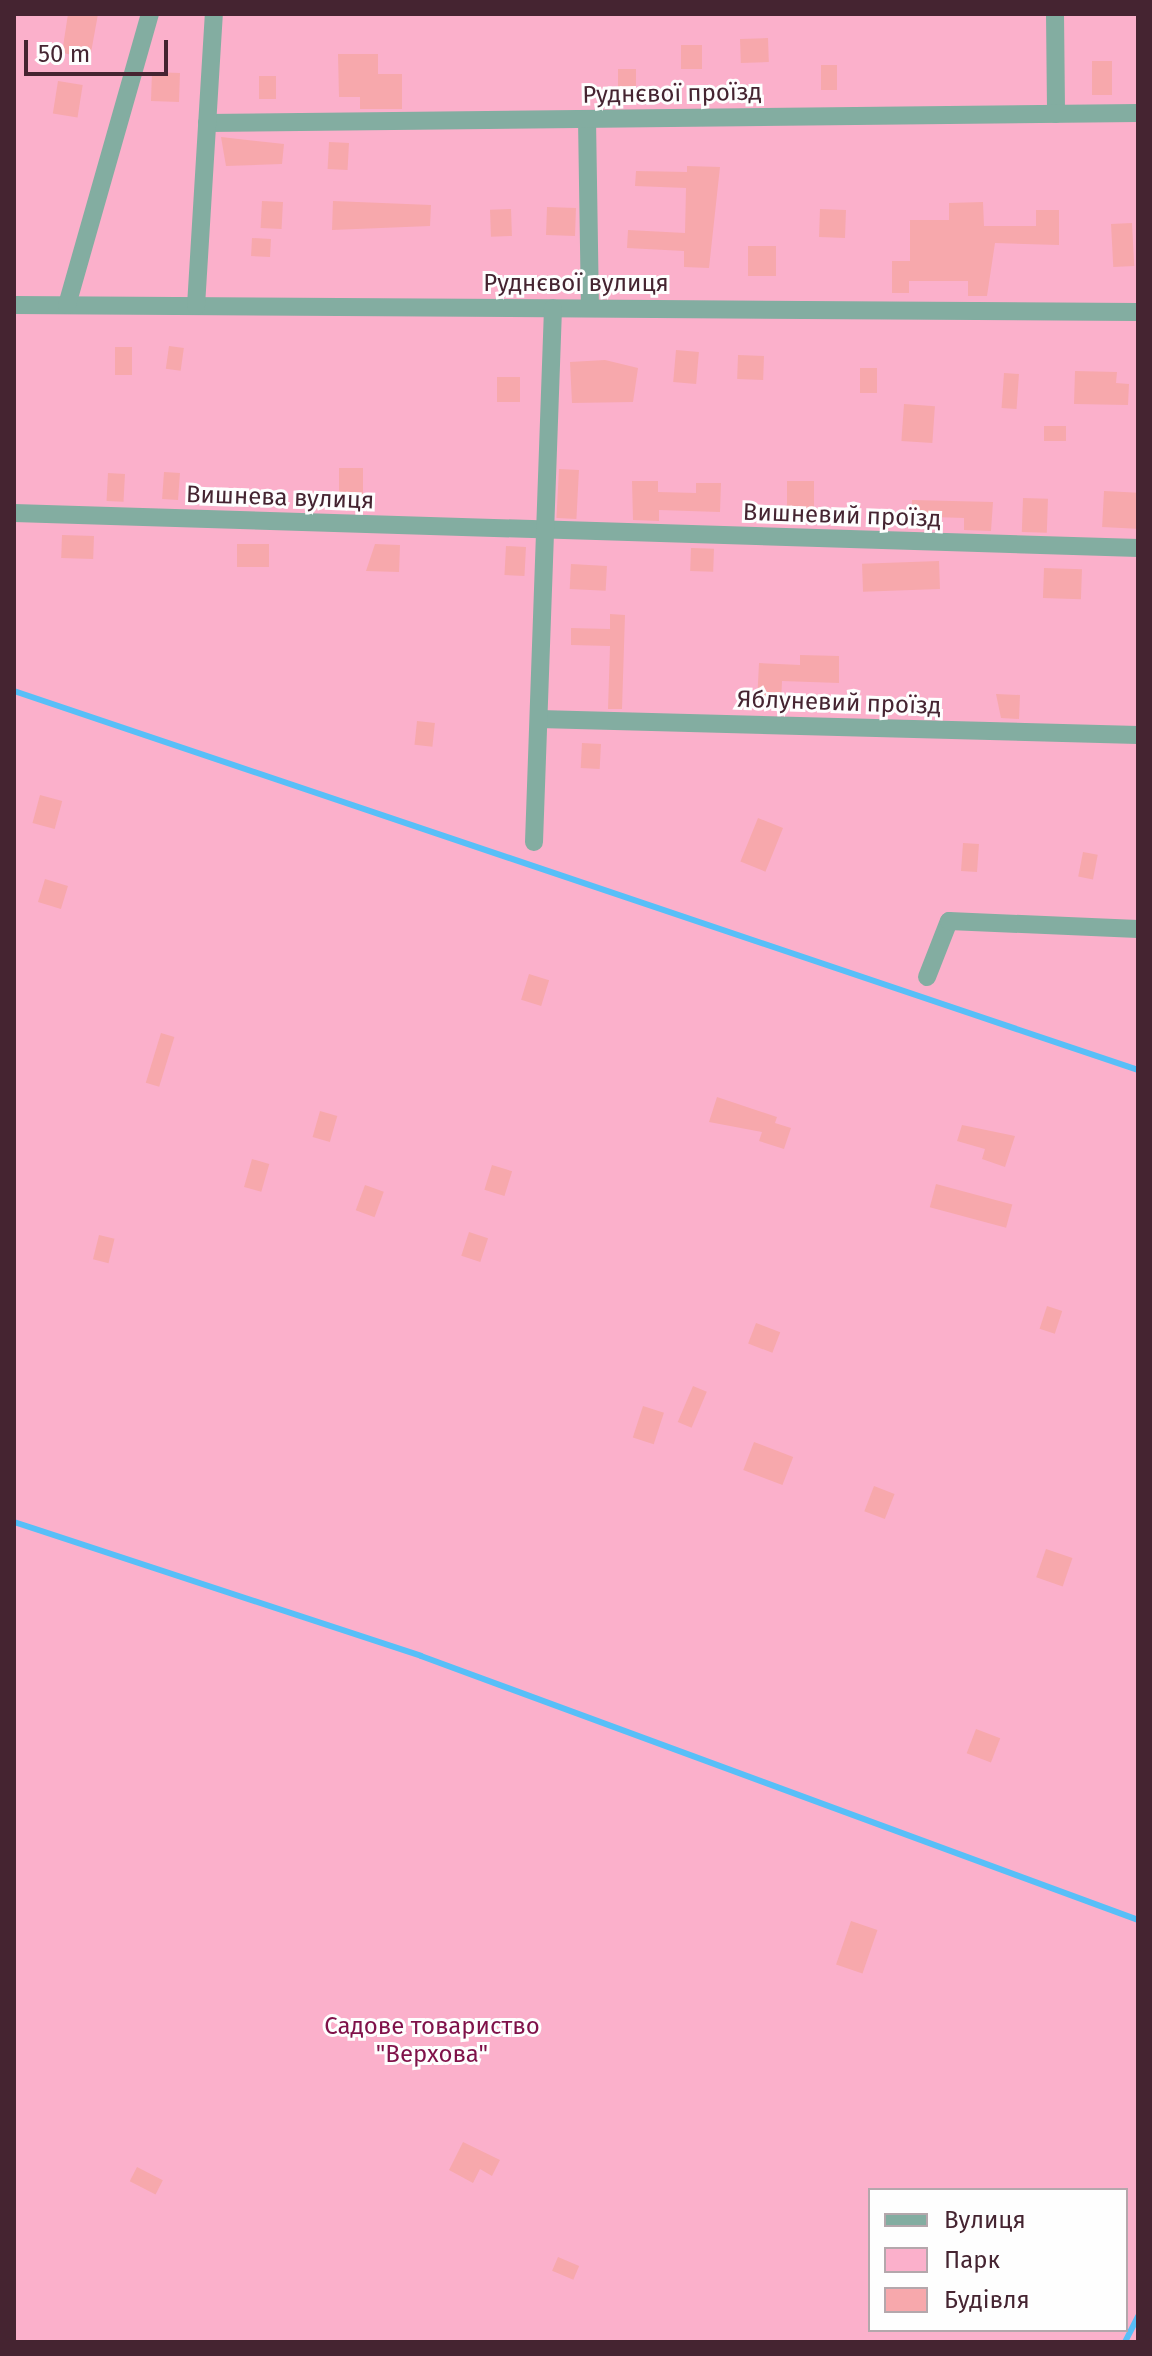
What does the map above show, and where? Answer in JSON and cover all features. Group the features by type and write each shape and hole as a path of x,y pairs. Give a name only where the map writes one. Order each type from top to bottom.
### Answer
{"street":[{"path":"67,305 150,14"},
{"path":"196,306 214,14"},
{"path":"1055,14 1056,114"},
{"name":"Руднєвої проїзд","path":"207,123 1138,113"},
{"path":"587,119 590,308"},
{"name":"Руднєвої вулиця","path":"14,305 1138,312"},
{"path":"534,842 553,308"},
{"name":"Вишнева вулиця","path":"14,513 545,531"},
{"name":"Вишневий проїзд","path":"545,531 1138,548"},
{"name":"Яблуневий проїзд","path":"539,719 1138,735"},
{"path":"927,977 949,921 1138,929"}],"green space":[{"name":"Садове товариство \"Верхова\"","path":"14,14 1138,14 1138,2342 14,2342"}],"building":[{"path":"68,14 98,14 90,58 62,53"},
{"path":"768,38 769,62 741,63 740,39"},
{"path":"681,45 702,45 702,69 681,69"},
{"path":"338,54 378,54 378,74 402,74 402,109 360,109 360,97 339,97"},
{"path":"1092,61 1112,61 1112,95 1092,95"},
{"path":"821,65 837,65 837,90 821,90"},
{"path":"618,69 636,69 636,94 618,94"},
{"path":"152,72 180,73 179,102 151,101"},
{"path":"259,76 276,76 276,99 259,99"},
{"path":"58,81 83,85 78,118 53,114"},
{"path":"221,137 284,144 282,164 226,166"},
{"path":"329,142 349,143 348,170 328,169"},
{"path":"687,166 720,167 709,268 684,267 684,251 627,248 628,230 685,233 686,188 635,186 636,171 687,172"},
{"path":"262,201 283,202 282,229 261,228"},
{"path":"333,201 431,205 430,226 332,230"},
{"path":"983,202 984,226 1036,226 1036,210 1059,210 1059,245 995,243 987,296 968,296 968,281 909,281 909,293 892,293 892,261 910,261 910,220 949,220 949,203"},
{"path":"547,207 576,208 575,236 546,235"},
{"path":"511,209 512,236 491,237 490,210"},
{"path":"820,209 846,210 845,238 819,237"},
{"path":"1132,223 1134,266 1113,267 1111,224"},
{"path":"252,238 271,239 270,257 251,256"},
{"path":"748,246 776,246 776,276 748,276"},
{"path":"169,346 184,348 181,371 166,369"},
{"path":"115,347 132,347 132,375 115,375"},
{"path":"676,350 699,352 696,384 673,382"},
{"path":"738,355 764,356 763,380 737,379"},
{"path":"605,360 638,368 633,402 572,403 570,362"},
{"path":"860,368 877,368 877,393 860,393"},
{"path":"1075,371 1117,372 1116,383 1129,384 1128,405 1074,404"},
{"path":"1004,373 1019,374 1017,409 1002,408"},
{"path":"497,377 520,377 520,402 497,402"},
{"path":"904,404 935,406 932,443 901,441"},
{"path":"1044,426 1066,426 1066,441 1044,441"},
{"path":"339,468 363,468 363,499 339,499"},
{"path":"559,469 579,470 576,519 556,518"},
{"path":"164,472 180,473 178,500 162,499"},
{"path":"108,473 125,474 124,502 107,501"},
{"path":"632,481 658,481 658,492 696,493 696,483 721,483 720,512 659,510 659,521 633,520"},
{"path":"787,481 814,481 814,516 787,516"},
{"path":"1104,491 1138,493 1136,529 1102,527"},
{"path":"1023,498 1048,499 1047,533 1022,532"},
{"path":"912,500 993,502 991,531 964,530 964,518 934,517 933,529 911,528"},
{"path":"62,535 94,536 93,559 61,558"},
{"path":"237,544 269,544 269,567 237,567"},
{"path":"375,544 400,545 399,572 366,571"},
{"path":"506,546 526,547 524,576 504,575"},
{"path":"691,548 714,549 713,572 690,571"},
{"path":"939,561 940,589 863,592 862,564"},
{"path":"571,564 607,566 606,591 570,589"},
{"path":"1044,568 1082,569 1081,599 1043,598"},
{"path":"610,614 625,615 622,709 608,709 610,646 571,645 571,628 610,629"},
{"path":"800,655 839,656 839,683 782,681 781,704 757,703 759,663 800,665"},
{"path":"996,694 1020,695 1019,719 1001,718"},
{"path":"417,721 435,723 432,747 414,745"},
{"path":"582,743 601,744 600,769 581,768"},
{"path":"40,795 62,801 55,829 32,823"},
{"path":"758,818 783,828 765,872 740,862"},
{"path":"963,843 979,844 977,872 961,871"},
{"path":"1083,852 1098,855 1093,879 1078,877"},
{"path":"45,879 68,886 61,909 38,902"},
{"path":"529,974 549,980 541,1006 521,1000"},
{"path":"161,1033 174,1037 159,1087 146,1083"},
{"path":"717,1097 777,1117 775,1123 791,1128 784,1149 759,1141 762,1132 709,1122"},
{"path":"320,1111 337,1116 330,1142 313,1137"},
{"path":"962,1125 1015,1136 1005,1167 982,1159 985,1149 957,1141"},
{"path":"252,1159 269,1164 261,1192 244,1187"},
{"path":"492,1165 512,1171 504,1196 484,1190"},
{"path":"936,1184 1012,1204 1006,1228 930,1207"},
{"path":"365,1185 384,1192 375,1217 356,1210"},
{"path":"469,1232 488,1238 480,1262 461,1256"},
{"path":"99,1235 115,1239 108,1263 93,1259"},
{"path":"1047,1306 1062,1311 1055,1334 1040,1329"},
{"path":"756,1323 780,1332 772,1353 748,1344"},
{"path":"693,1386 707,1392 692,1428 678,1422"},
{"path":"643,1406 664,1413 654,1444 633,1437"},
{"path":"754,1442 793,1457 782,1485 743,1470"},
{"path":"874,1486 895,1494 885,1519 864,1511"},
{"path":"1046,1549 1072,1558 1063,1586 1036,1577"},
{"path":"976,1729 1000,1738 991,1763 967,1753"},
{"path":"851,1921 877,1930 862,1974 836,1964"},
{"path":"463,2142 500,2160 492,2176 480,2169 473,2183 449,2170"},
{"path":"137,2167 163,2180 156,2194 130,2181"},
{"path":"558,2257 579,2266 573,2280 552,2271"}],"waterway":[{"path":"14,691 1138,1070"},
{"path":"14,1522 421,1656 1138,1920"},
{"path":"1125,2342 1138,2316"}]}
